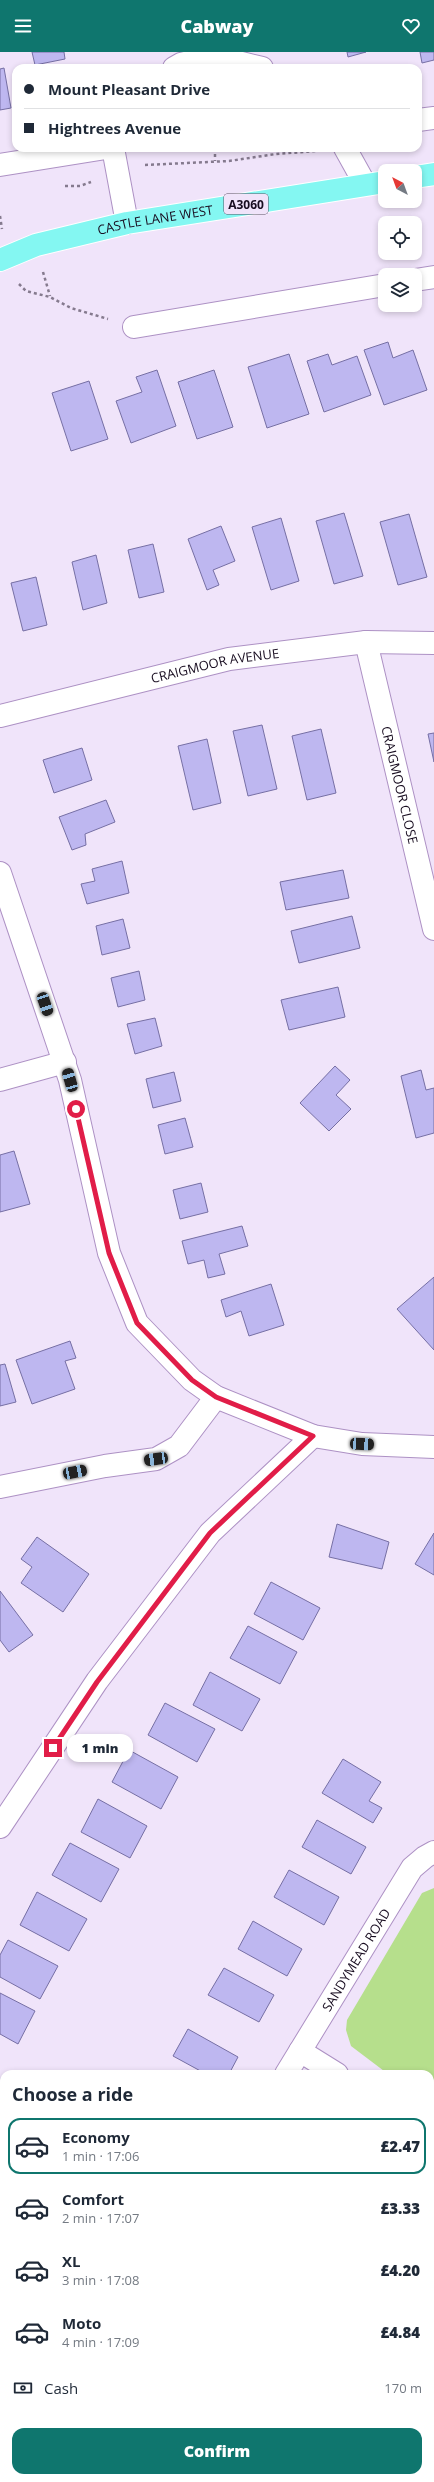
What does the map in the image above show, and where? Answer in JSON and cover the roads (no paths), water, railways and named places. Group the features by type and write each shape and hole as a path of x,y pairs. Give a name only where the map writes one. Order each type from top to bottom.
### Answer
{"main road":[{"path":"422,176 434,174"},
{"name":"CASTLE LANE WEST","path":"0,260 36,246 127,224 375,183"}],"street":[{"path":"181,64 213,54 248,64"},
{"path":"422,120 434,118"},
{"path":"0,165 81,152"},
{"path":"114,152 127,224"},
{"path":"348,152 375,183"},
{"path":"422,279 434,277"},
{"path":"134,327 378,286"},
{"name":"CRAIGMOOR AVENUE","path":"0,716 230,659 366,642 434,643"},
{"name":"CRAIGMOOR CLOSE","path":"366,642 434,929"},
{"path":"0,873 65,1062 109,1253 137,1323 192,1380 216,1397 313,1436 362,1444 434,1447"},
{"path":"0,1080 65,1062"},
{"path":"0,1487 105,1466 156,1459 179,1446 216,1397"},
{"path":"0,1827 97,1682 210,1533 313,1436"},
{"name":"SANDYMEAD ROAD","path":"288,2070 412,1868 425,1856 434,1852"},
{"path":"300,2051 331,2070"}]}
